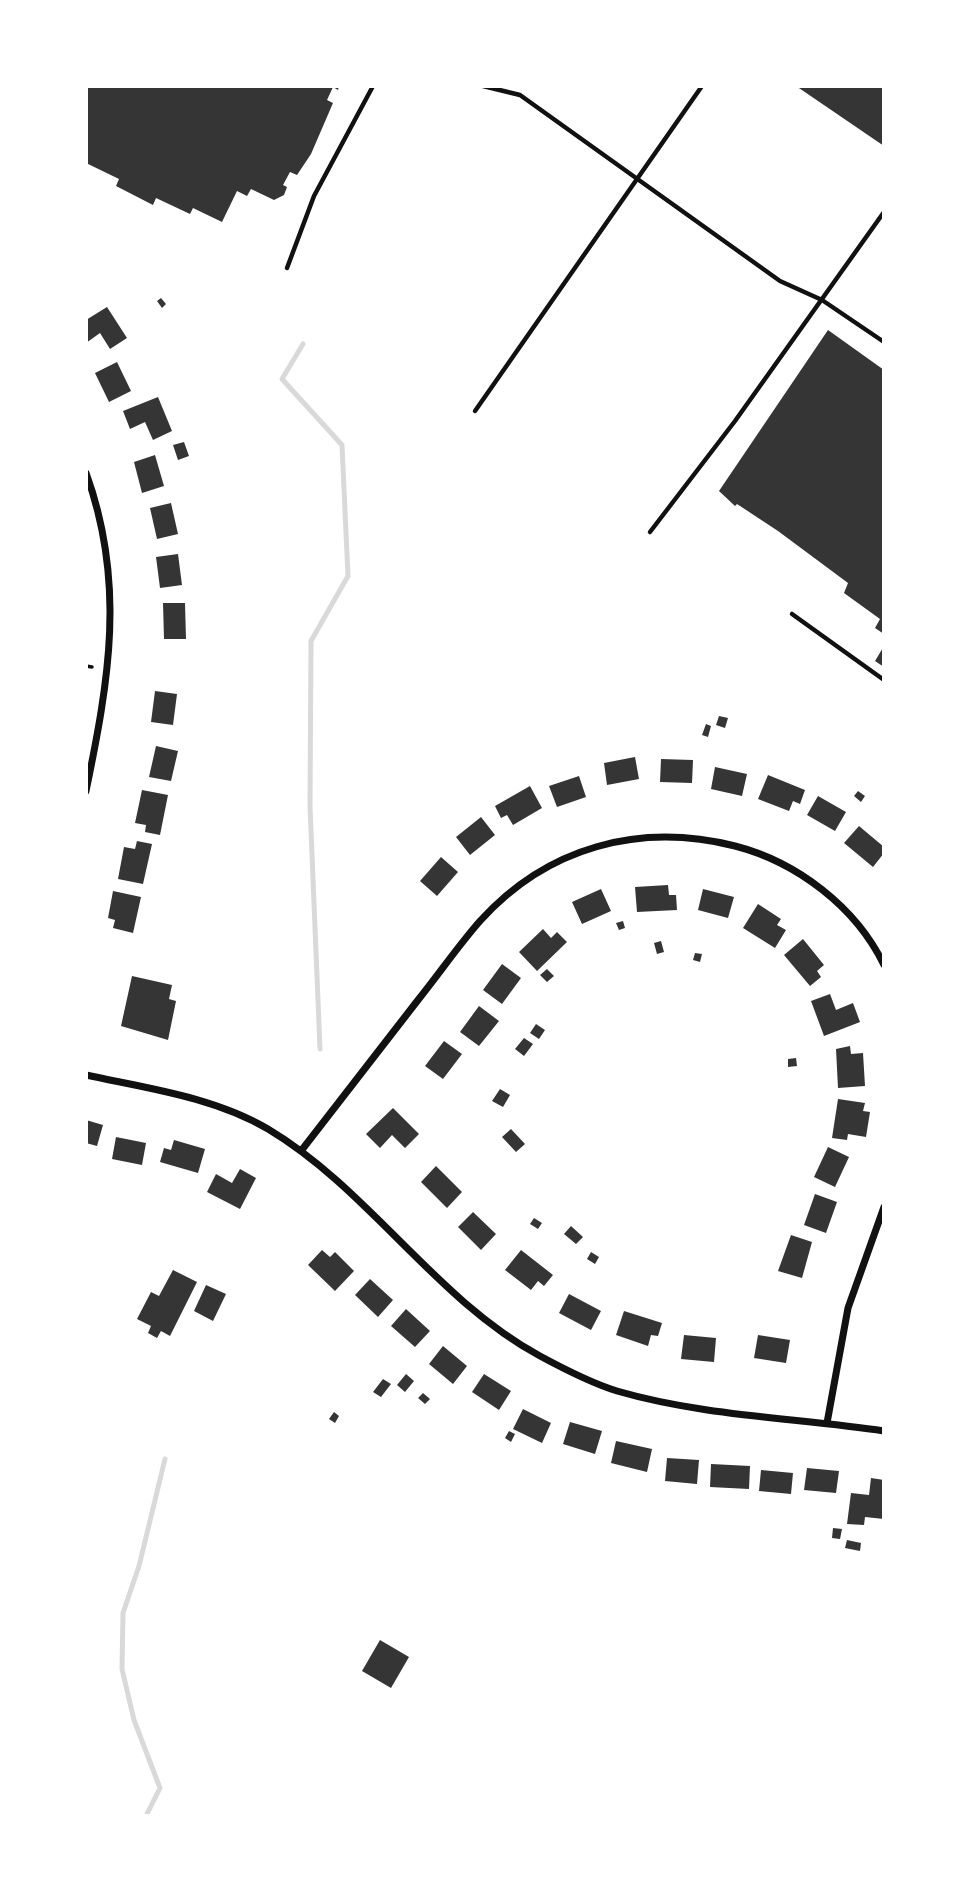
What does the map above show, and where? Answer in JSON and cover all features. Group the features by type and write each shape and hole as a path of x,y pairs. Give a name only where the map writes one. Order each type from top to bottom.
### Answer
{"street":[{"path":"86,473 107,556 112,624 105,700 86,791"},
{"path":"301,1151 479,922 532,875 567,855 598,844 646,836 691,838 747,849 778,862 807,879 836,902 860,927 884,965"},
{"path":"86,1075 180,1095 253,1121 301,1151 341,1183 462,1301 502,1332 541,1357 615,1391 662,1402 884,1431"},
{"path":"827,1423 848,1308 884,1207"}],"lane":[{"path":"287,268 314,196 373,86"},
{"path":"483,86 520,95 780,281 822,300 884,342"},
{"path":"475,411 639,180 702,86"},
{"path":"650,532 735,421 884,212"},
{"path":"792,614 884,680"}],"path":[{"path":"86,666 92,667"}],"building":[{"path":"86,86 339,86 338,90 333,87 327,100 333,103 311,154 297,175 290,172 283,185 287,187 284,195 274,200 251,189 247,196 237,191 222,222 193,208 190,214 156,198 153,205 116,186 119,179 86,163"},
{"path":"796,86 884,86 884,146"},
{"path":"161,298 166,304 162,308 157,301"},
{"path":"107,307 127,338 110,349 100,333 86,343 86,320"},
{"path":"828,330 884,370 884,634 875,628 880,619 844,593 848,583 778,531 737,504 735,506 719,491"},
{"path":"117,362 131,391 109,402 95,373"},
{"path":"158,397 172,431 153,440 145,422 130,429 123,411"},
{"path":"184,442 189,456 178,460 173,445"},
{"path":"155,455 164,486 142,493 134,462"},
{"path":"171,503 178,534 157,539 150,508"},
{"path":"178,554 182,585 160,588 156,557"},
{"path":"163,603 185,603 186,639 164,639"},
{"path":"884,646 884,667 875,661"},
{"path":"155,691 177,694 173,725 151,722"},
{"path":"719,716 728,718 725,728 716,725"},
{"path":"706,724 711,726 708,737 702,735"},
{"path":"156,746 178,751 171,781 149,777"},
{"path":"635,757 639,779 607,785 604,763"},
{"path":"661,759 693,760 692,783 660,782"},
{"path":"715,767 747,774 742,796 711,789"},
{"path":"768,775 805,790 800,804 793,801 789,811 758,799"},
{"path":"579,776 586,797 557,807 549,786"},
{"path":"530,786 542,808 513,825 507,815 501,818 495,806"},
{"path":"142,790 168,795 160,835 145,832 146,825 135,823"},
{"path":"858,791 865,796 861,802 854,796"},
{"path":"818,796 846,812 835,831 807,815"},
{"path":"481,817 495,835 470,855 456,837"},
{"path":"859,826 884,847 884,853 873,867 844,843"},
{"path":"137,841 152,844 143,884 118,879 124,847 135,849"},
{"path":"441,857 458,872 437,896 420,881"},
{"path":"668,885 669,895 676,895 677,910 637,912 635,887"},
{"path":"601,889 611,911 582,924 572,902"},
{"path":"703,889 734,897 728,918 698,910"},
{"path":"113,891 141,897 133,933 113,928 115,920 108,918"},
{"path":"758,904 781,919 777,925 786,930 775,948 743,928"},
{"path":"623,921 625,928 619,930 616,923"},
{"path":"543,929 551,938 557,932 567,942 537,971 519,952"},
{"path":"803,939 824,965 817,971 821,977 810,986 784,955"},
{"path":"661,941 664,952 657,954 654,943"},
{"path":"695,953 702,954 700,962 693,960"},
{"path":"502,964 521,978 502,1004 483,990"},
{"path":"547,969 554,976 547,982 540,975"},
{"path":"132,976 172,985 169,999 176,1001 168,1040 121,1026"},
{"path":"830,994 836,1010 853,1003 860,1022 824,1036 811,1001"},
{"path":"479,1006 499,1021 479,1046 460,1032"},
{"path":"536,1024 545,1030 539,1039 530,1033"},
{"path":"524,1038 533,1044 524,1056 515,1049"},
{"path":"444,1041 462,1054 443,1079 425,1066"},
{"path":"850,1046 851,1054 863,1053 865,1086 838,1088 836,1049"},
{"path":"796,1058 797,1066 788,1067 788,1059"},
{"path":"500,1089 510,1095 503,1107 492,1101"},
{"path":"838,1099 865,1103 863,1111 870,1112 866,1137 848,1134 847,1140 832,1138"},
{"path":"393,1108 419,1134 405,1148 392,1135 380,1148 366,1134"},
{"path":"86,1120 103,1125 97,1146 86,1143"},
{"path":"511,1129 525,1144 516,1152 502,1137"},
{"path":"116,1137 146,1143 142,1165 112,1159"},
{"path":"174,1140 205,1149 198,1173 160,1162 164,1148 171,1150"},
{"path":"828,1147 849,1157 835,1187 814,1177"},
{"path":"436,1166 462,1192 447,1208 421,1182"},
{"path":"240,1169 256,1178 240,1209 207,1192 216,1174 232,1183"},
{"path":"815,1194 837,1202 826,1233 804,1225"},
{"path":"473,1212 496,1234 481,1250 458,1227"},
{"path":"534,1218 542,1223 538,1229 530,1224"},
{"path":"571,1226 583,1237 576,1244 564,1234"},
{"path":"791,1235 812,1242 802,1278 778,1271"},
{"path":"322,1250 330,1257 335,1252 354,1271 335,1291 308,1265"},
{"path":"521,1250 553,1275 544,1286 538,1281 531,1290 505,1270"},
{"path":"591,1252 599,1257 595,1264 587,1259"},
{"path":"173,1270 197,1282 170,1336 161,1331 157,1338 148,1333 151,1326 137,1319 151,1292 159,1296"},
{"path":"370,1279 393,1300 378,1317 355,1295"},
{"path":"206,1285 226,1294 213,1321 194,1311"},
{"path":"569,1294 601,1311 591,1330 559,1313"},
{"path":"406,1309 430,1331 415,1347 391,1326"},
{"path":"624,1311 662,1323 658,1336 651,1335 648,1346 616,1335"},
{"path":"684,1335 716,1338 714,1362 681,1359"},
{"path":"758,1335 790,1340 786,1363 754,1358"},
{"path":"443,1346 467,1366 453,1384 429,1364"},
{"path":"406,1374 414,1381 405,1392 397,1385"},
{"path":"484,1374 511,1391 499,1410 472,1392"},
{"path":"383,1379 391,1384 381,1397 373,1392"},
{"path":"423,1393 430,1399 425,1404 418,1398"},
{"path":"523,1409 551,1423 542,1443 513,1429"},
{"path":"334,1412 339,1416 335,1423 329,1419"},
{"path":"570,1422 602,1431 595,1454 563,1444"},
{"path":"509,1431 515,1434 511,1442 505,1438"},
{"path":"616,1441 652,1449 647,1472 611,1463"},
{"path":"667,1458 699,1460 697,1484 665,1481"},
{"path":"711,1464 750,1466 749,1489 710,1487"},
{"path":"807,1468 839,1471 836,1493 804,1490"},
{"path":"761,1470 793,1473 791,1494 759,1491"},
{"path":"871,1478 884,1480 884,1519 865,1517 864,1525 847,1524 851,1493 869,1495"},
{"path":"833,1528 842,1529 840,1539 832,1538"},
{"path":"847,1540 861,1543 860,1551 845,1548"},
{"path":"380,1640 409,1657 391,1688 362,1671"}],"waterway":[{"path":"303,344 282,379 342,445 348,576 311,641 310,806 320,1049"},
{"path":"146,1816 160,1788 134,1720 122,1669 123,1613 139,1566 165,1459"}]}
